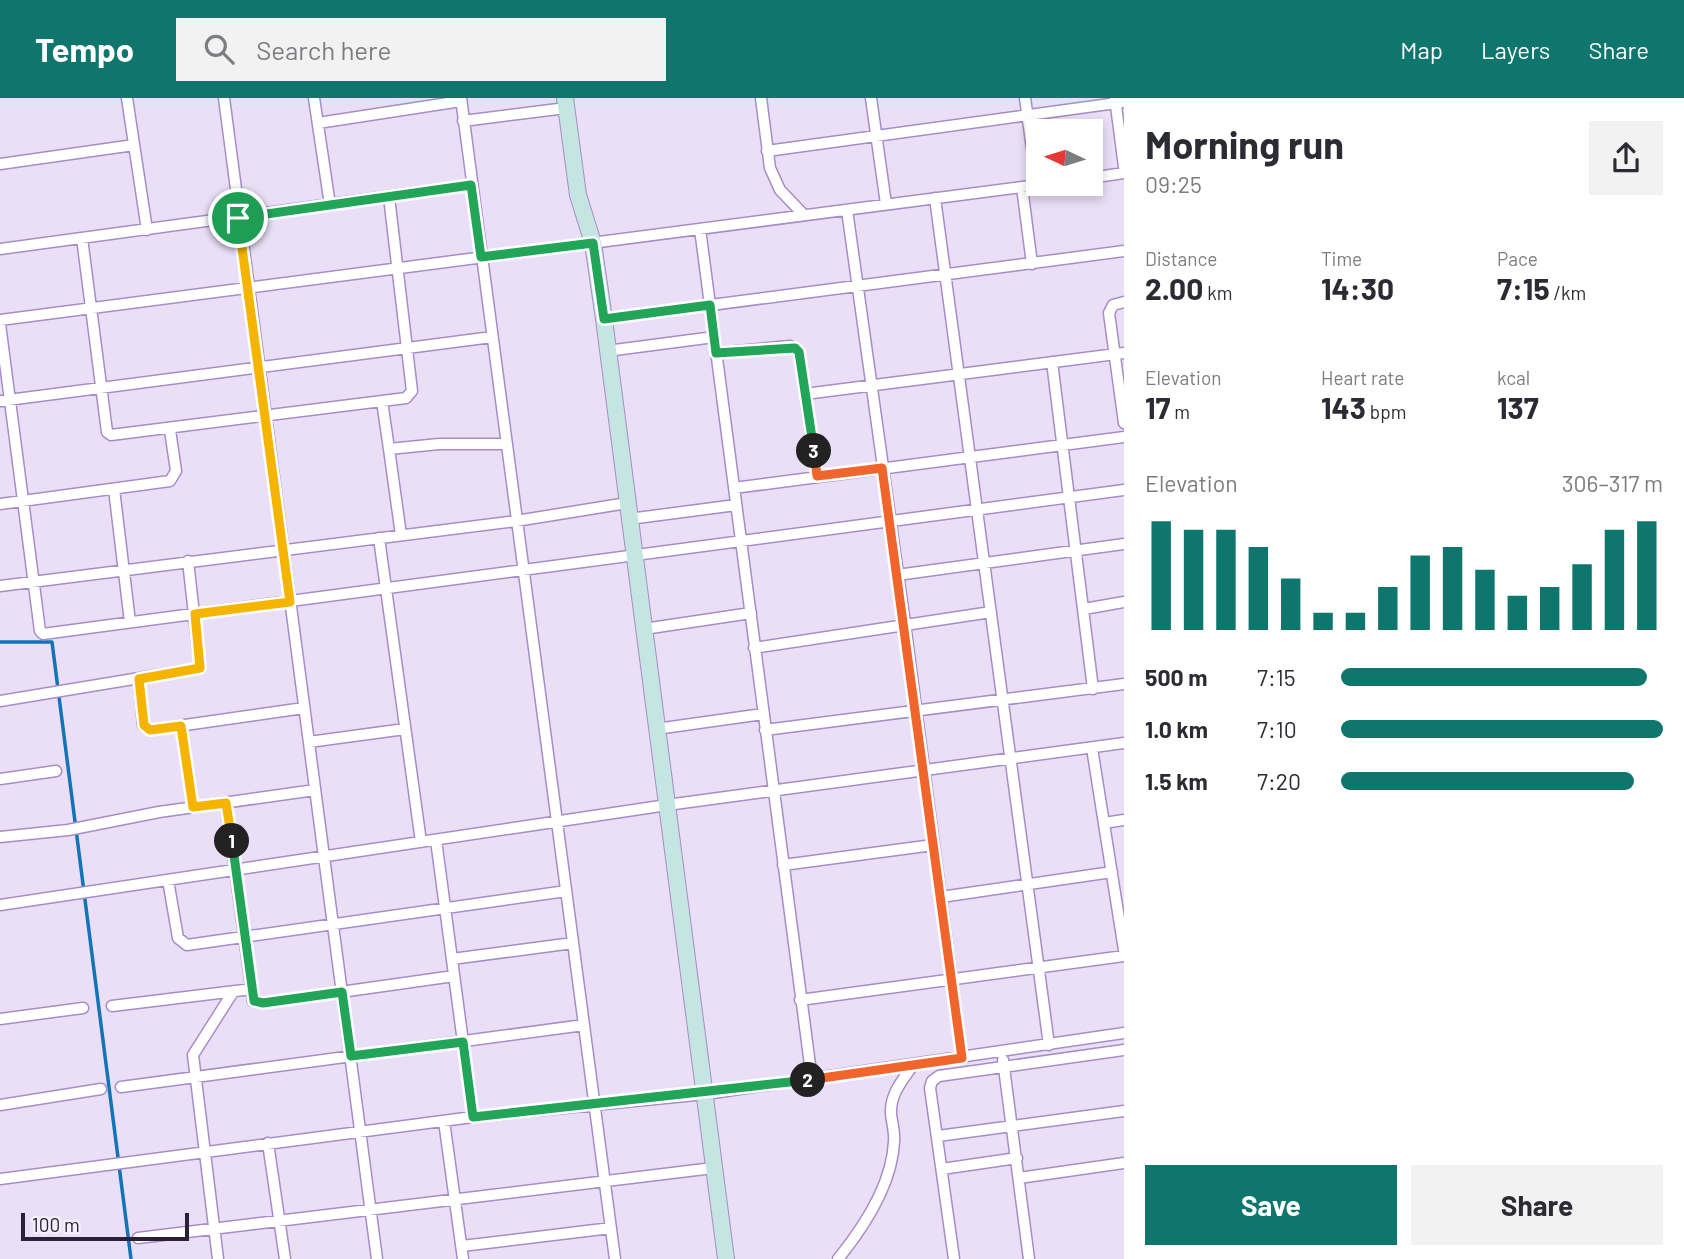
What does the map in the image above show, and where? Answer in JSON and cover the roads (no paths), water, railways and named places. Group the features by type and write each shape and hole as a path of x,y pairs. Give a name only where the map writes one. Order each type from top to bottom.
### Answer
{"street":[{"path":"127,98 147,230"},
{"path":"224,98 377,1259"},
{"path":"314,98 330,205"},
{"path":"761,98 770,168 779,190 804,215"},
{"path":"871,98 886,204"},
{"path":"1025,98 1027,117"},
{"path":"317,123 461,100 615,1259"},
{"path":"767,151 1027,117 1118,101 1124,167"},
{"path":"463,121 565,103 578,195 593,243 604,319 726,1259"},
{"path":"0,164 134,145"},
{"path":"1103,176 1124,173"},
{"path":"0,249 471,185"},
{"path":"1026,186 0,322 5,400 23,501 40,631 43,634 386,590 1124,490"},
{"path":"1022,187 1032,264"},
{"path":"82,238 107,432 111,436 406,398 412,391 389,197"},
{"path":"935,198 1049,1045"},
{"path":"847,210 962,1058"},
{"path":"700,229 812,1080"},
{"path":"604,319 1124,251"},
{"path":"1124,302 1113,305 1109,313 1119,354 1124,423"},
{"path":"5,400 492,337"},
{"path":"607,351 714,337"},
{"path":"716,353 795,348 799,352 817,476"},
{"path":"805,394 1119,354"},
{"path":"1052,362 1093,688"},
{"path":"382,401 401,535"},
{"path":"0,504 170,481 175,477 170,429"},
{"path":"734,488 1124,437"},
{"path":"389,449 439,444 506,444"},
{"path":"114,489 130,622"},
{"path":"0,586 516,521 736,505"},
{"path":"379,538 421,842"},
{"path":"898,575 1124,544"},
{"path":"0,701 200,668 188,561"},
{"path":"1084,608 1124,603"},
{"path":"754,648 991,612"},
{"path":"644,629 751,613"},
{"path":"139,679 146,729 304,708"},
{"path":"765,730 1124,684"},
{"path":"656,729 763,714"},
{"path":"181,726 193,807"},
{"path":"309,742 405,729"},
{"path":"0,905 667,805 1124,743"},
{"path":"1093,748 1124,950"},
{"path":"0,779 56,771"},
{"path":"0,837 76,829 193,807 315,790"},
{"path":"226,803 254,1001 258,1004 453,976"},
{"path":"1104,823 1124,820"},
{"path":"436,840 473,1117"},
{"path":"783,865 933,845"},
{"path":"941,897 1112,872"},
{"path":"168,880 178,938 182,944 333,927 566,891"},
{"path":"452,959 573,943"},
{"path":"800,1000 1124,956"},
{"path":"112,1006 252,989"},
{"path":"218,1259 194,1050 233,992"},
{"path":"0,1020 83,1008"},
{"path":"121,1087 583,1026"},
{"path":"0,1178 473,1117 706,1094 1124,1033"},
{"path":"954,1259 930,1088 932,1081 939,1076 1124,1050"},
{"path":"1002,1052 1029,1259"},
{"path":"838,1259 859,1234 878,1199 894,1141 891,1103 895,1090 913,1065"},
{"path":"0,1105 101,1090"},
{"path":"938,1136 1124,1111"},
{"path":"444,1121 463,1259"},
{"path":"268,1143 285,1259"},
{"path":"942,1168 1017,1158"},
{"path":"1019,1178 1124,1163"},
{"path":"138,1238 713,1168"},
{"path":"462,1246 611,1228"}],"waterway":[{"path":"0,642 52,642 131,1259"}]}
